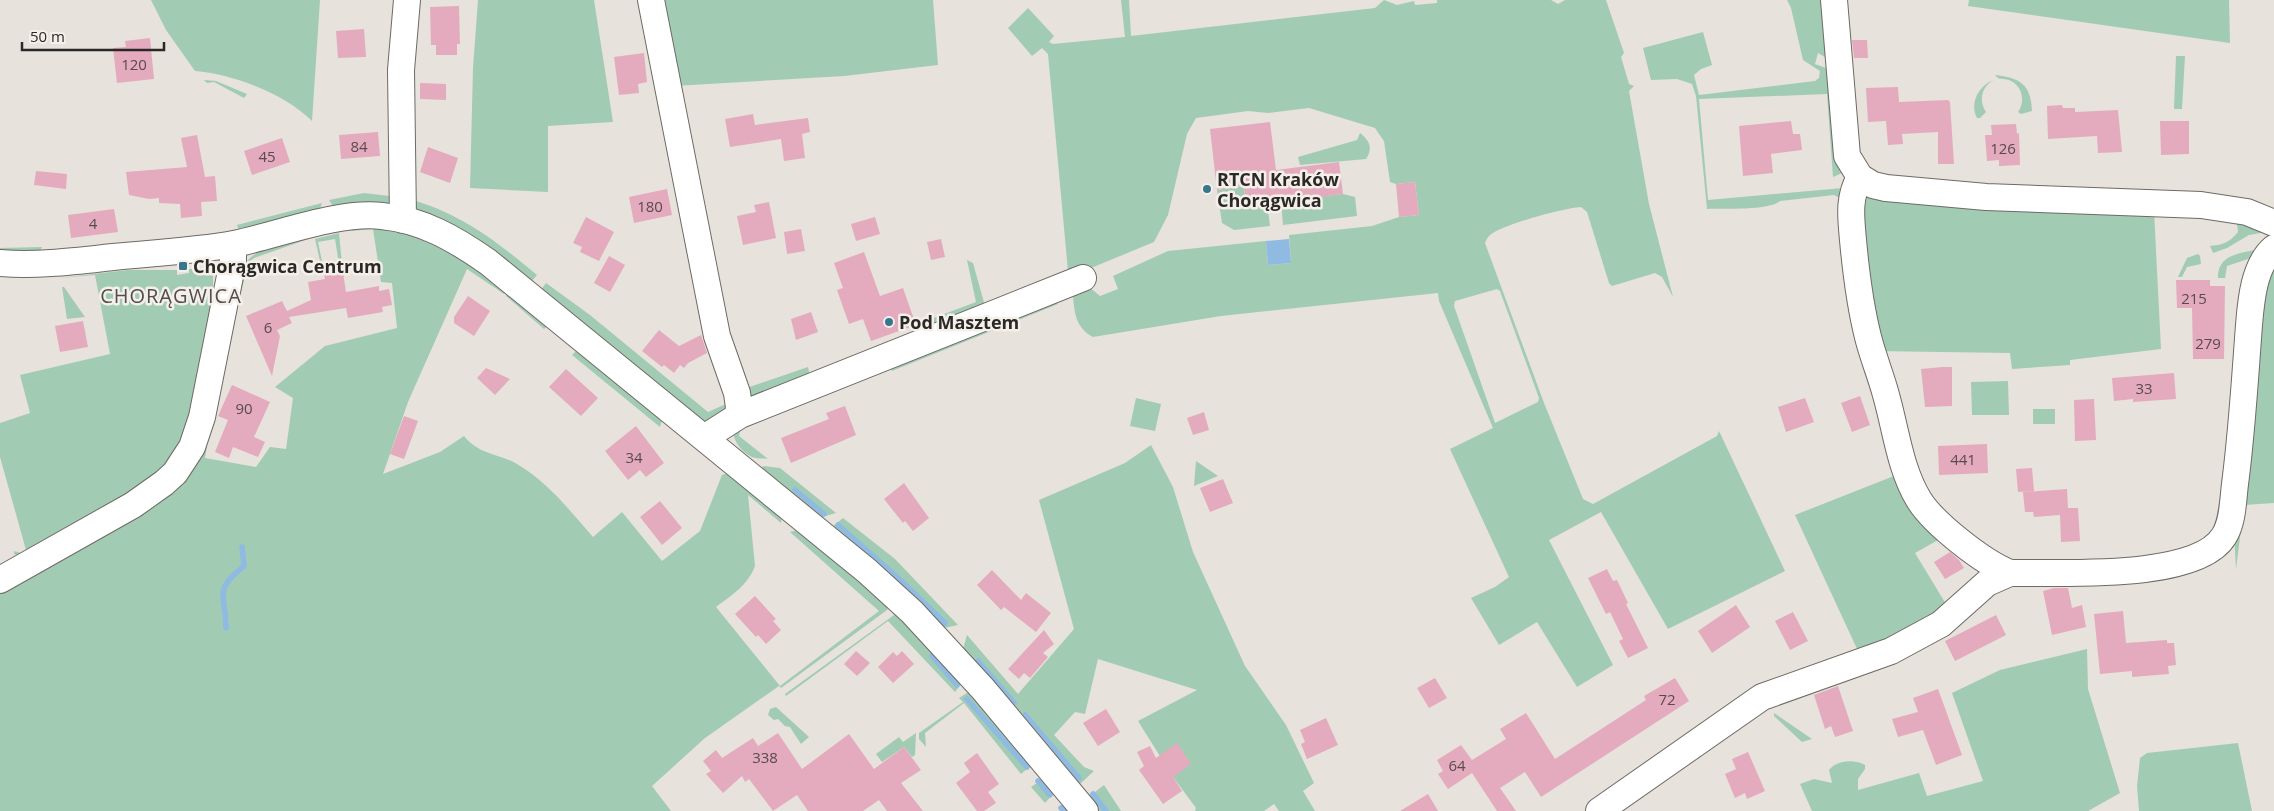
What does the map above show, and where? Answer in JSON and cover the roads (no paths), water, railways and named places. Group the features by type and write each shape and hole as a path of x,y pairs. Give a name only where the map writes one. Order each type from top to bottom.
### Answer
{"street":[{"path":"403,220 401,70 407,0"},
{"path":"651,0 717,336 737,393 740,416"},
{"path":"1834,0 1845,146 1852,167 1860,177 1873,185 1913,191 1986,197 2201,204 2247,212 2274,223"},
{"path":"1860,177 1852,198 1851,211 1858,288 1868,339 1883,384 1905,469 1920,500 1939,523 1994,567 2010,573 2102,571 2171,566 2205,554 2224,536 2231,512 2245,404 2252,305 2261,266 2274,248"},
{"path":"0,263 71,262 233,244 357,215 381,215 432,228 457,241 488,262 867,571 924,624 983,689 1085,811"},
{"path":"0,580 150,494 175,473 184,461 198,432 202,416 232,261 233,244"},
{"path":"704,438 740,416 1083,278"},
{"path":"1599,811 1762,697 1891,651 1941,624 1987,583 2010,573"}],"water":[{"path":"1289,239 1291,263 1268,265 1266,241"}],"waterway":[{"path":"795,490 824,514"},
{"path":"838,525 897,577 945,623"},
{"path":"226,628 223,600 224,588 234,574 244,566 242,547"},
{"path":"932,656 957,685"},
{"path":"978,661 1014,703"},
{"path":"967,699 1027,767"},
{"path":"1025,715 1079,778"},
{"path":"1038,781 1050,795"},
{"path":"1093,794 1106,811"},
{"path":"1061,808 1064,811"}],"place":[{"name":"RTCN Kraków Chorągwica","path":"1207,189"},
{"name":"Chorągwica Centrum","path":"183,266"},
{"name":"Pod Masztem","path":"889,322"}],"district":[{"name":"CHORĄGWICA","path":"171,295"}]}
